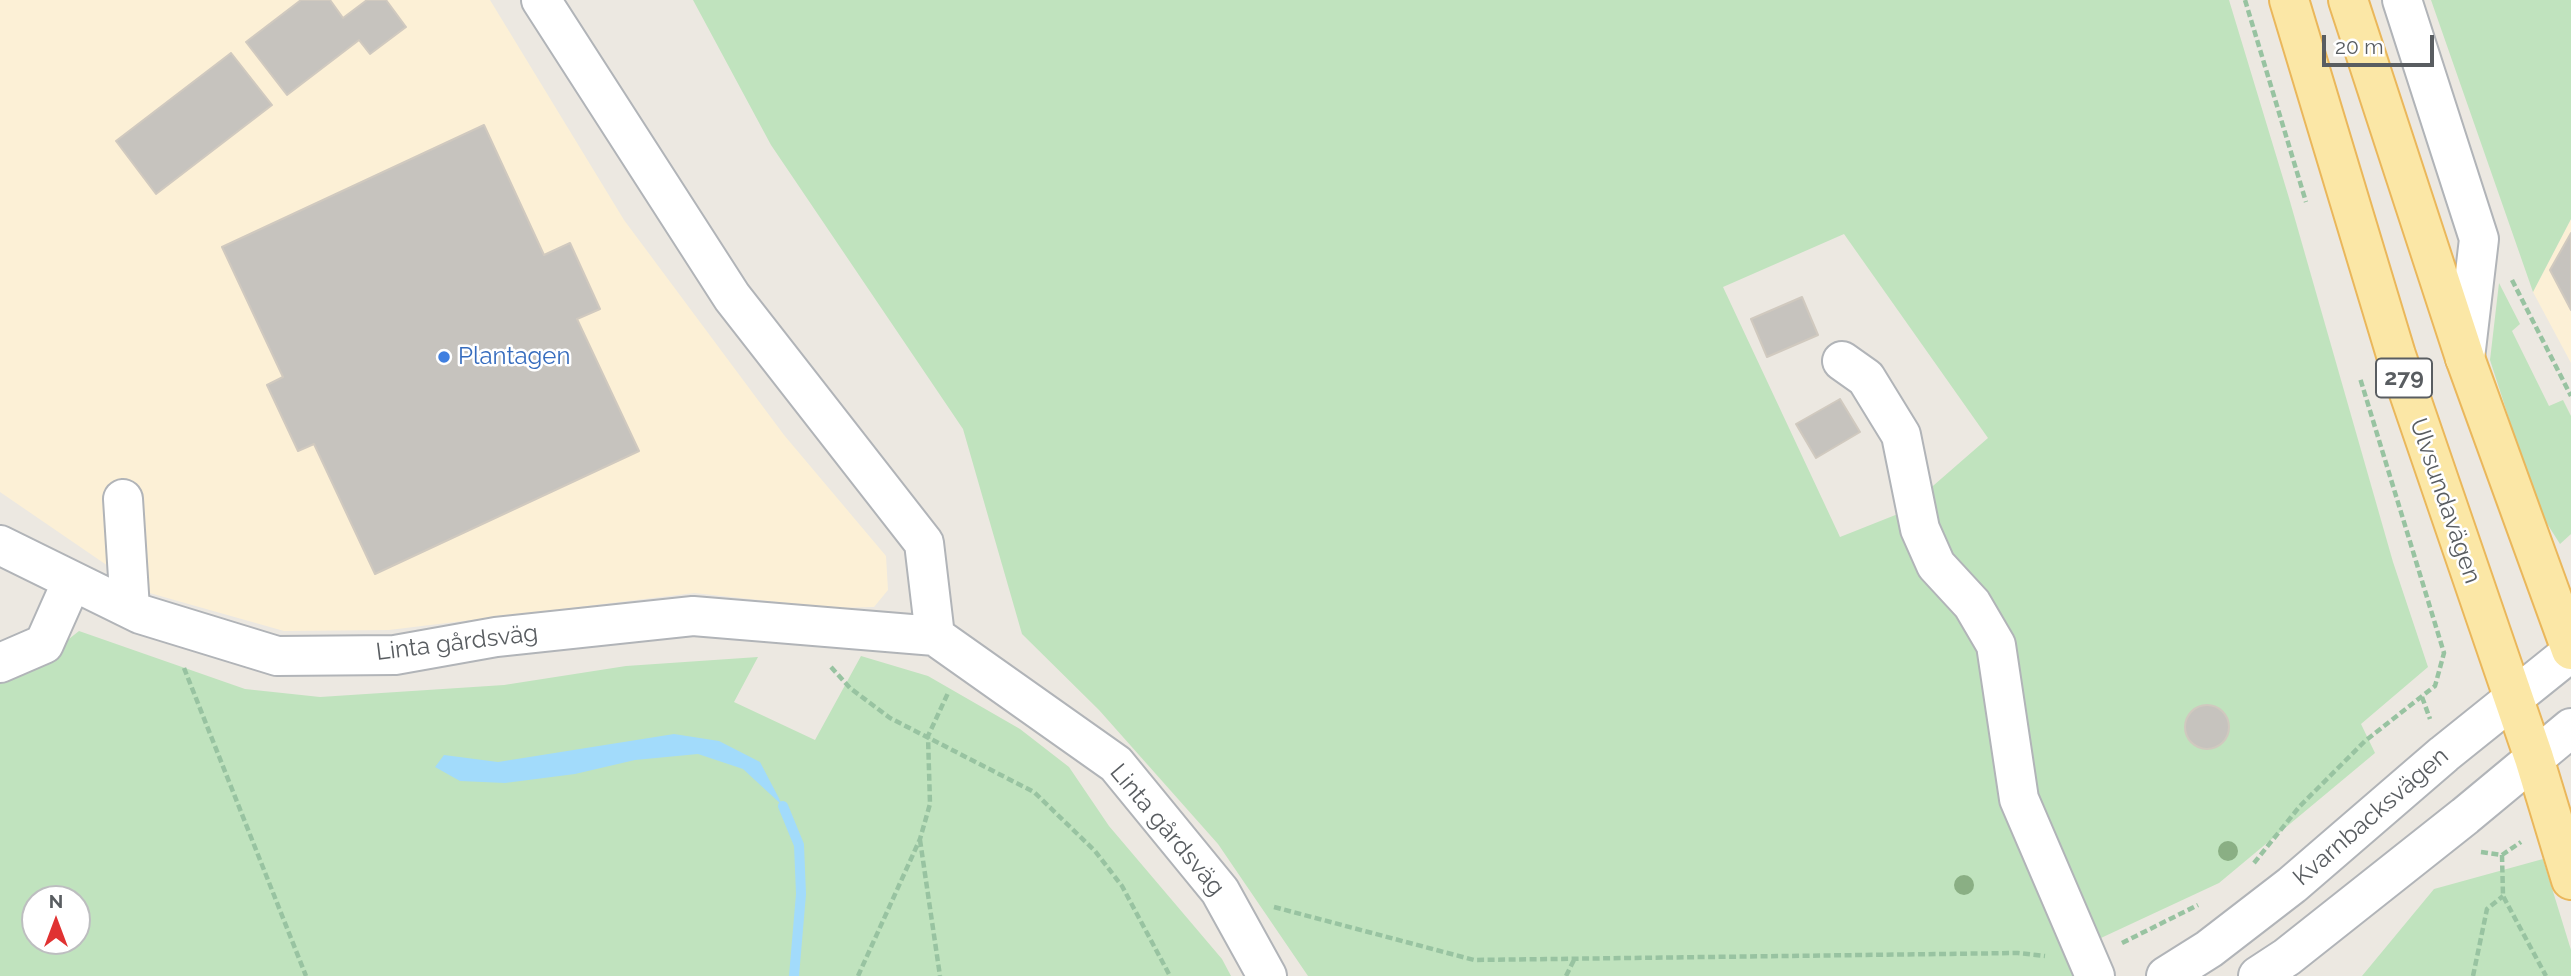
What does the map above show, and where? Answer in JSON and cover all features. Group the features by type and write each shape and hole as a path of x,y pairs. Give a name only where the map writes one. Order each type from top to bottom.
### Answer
{"main road":[{"name":"Ulvsundavägen","path":"2288,0 2396,355 2534,758 2571,880"},
{"name":"279","path":"2348,0 2465,358 2571,651"}],"street":[{"path":"541,0 732,297 924,543 935,636"},
{"path":"2402,0 2479,239 2465,358"},
{"path":"1842,361 1866,378 1901,435 1920,529 1936,565 1972,604 1996,645 2019,799 2092,968"},
{"path":"123,499 130,609"},
{"name":"Linta gårdsväg","path":"0,545 130,609 277,656 395,655 496,637 693,615 935,636 1116,764 1220,891 1266,976"},
{"path":"0,663 44,644 72,580"},
{"name":"Kvarnbacksvägen","path":"2166,976 2209,949 2292,885 2571,651"},
{"path":"2258,976 2287,957 2571,728"}],"path":[{"path":"2479,239 2515,283 2571,396"},
{"path":"2251,867 2300,806 2365,741 2435,686 2444,653"},
{"path":"183,667 306,976"},
{"path":"858,976 920,839 930,804 928,736 1034,792 1095,851 1122,886 1170,976"},
{"path":"920,839 940,976"},
{"path":"2475,851 2502,855 2503,896 2546,976"},
{"path":"2473,976 2487,909 2503,896"},
{"path":"1263,898 1273,907 1474,960 2018,953 2092,968 2210,900"},
{"path":"1566,976 1574,960"}],"shaded area":[{"path":"0,0 490,0 624,220 784,435 886,556 888,590 874,607 834,608 694,593 389,630 284,631 146,592 0,492"},
{"path":"2571,219 2571,363 2533,292"}],"green space":[{"path":"693,0 2229,0 2289,198 2393,562 2428,667 2361,724 2375,753 2219,883 2073,951 2080,976 1308,976 1218,844 1099,710 1022,634 963,429 771,145","holes":["1844,234 1988,438 1903,512 1840,537 1723,287"]},
{"path":"2431,0 2571,0 2571,219 2533,292"},
{"path":"2499,283 2520,324 2512,331 2549,406 2563,400 2571,416 2571,534 2560,544 2539,511 2490,360"},
{"path":"79,631 245,689 320,697 504,685 626,666 758,657 734,702 815,740 861,656 928,676 1020,729 1069,767 1109,826 1222,959 1231,976 0,976 0,672 50,654"},
{"path":"2543,859 2571,950 2571,976 2362,976 2434,889"}],"water":[{"path":"674,734 719,741 760,762 783,806 743,769 698,754 635,760 575,774 505,783 460,781 435,767 444,755 498,762"}],"building":[{"path":"301,0 330,0 343,18 367,0 386,0 406,27 370,54 359,40 287,95 246,42"},
{"path":"231,53 272,105 156,194 116,141"},
{"path":"484,125 544,255 570,243 600,309 577,319 639,451 375,574 314,444 298,451 267,385 283,377 222,247"},
{"path":"2571,233 2571,310 2550,270"},
{"path":"1802,297 1818,335 1767,357 1751,319"},
{"path":"1840,399 1860,432 1816,458 1796,424"},
{"path":"2207,705 2223,711 2229,727 2223,743 2207,749 2191,743 2185,727 2191,711"}],"waterway":[{"path":"783,806 799,845 801,894 794,976"}],"place":[{"name":"Plantagen","path":"444,357"}]}
